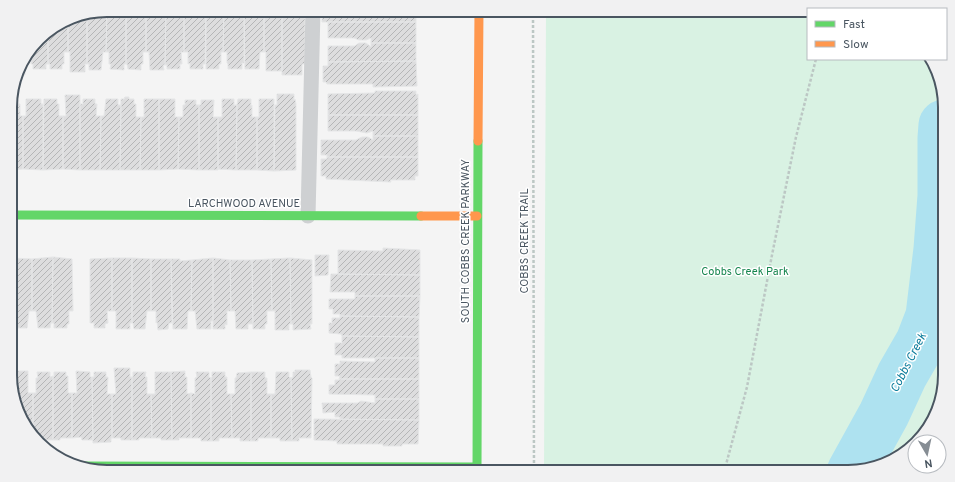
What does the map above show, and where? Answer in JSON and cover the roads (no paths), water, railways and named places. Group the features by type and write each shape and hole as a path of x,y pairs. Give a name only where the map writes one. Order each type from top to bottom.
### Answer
{"street":[{"name":"SOUTH COBBS CREEK PARKWAY","path":"477,465 479,17"},
{"name":"LARCHWOOD AVENUE","path":"17,216 477,216"}],"lane":[{"path":"308,216 313,17"}],"waterway":[{"name":"Cobbs Creek","path":"856,465 884,414 902,375 921,342 931,316 938,257"}],"park label":[{"name":"Cobbs Creek Park","path":"745,272"}]}
